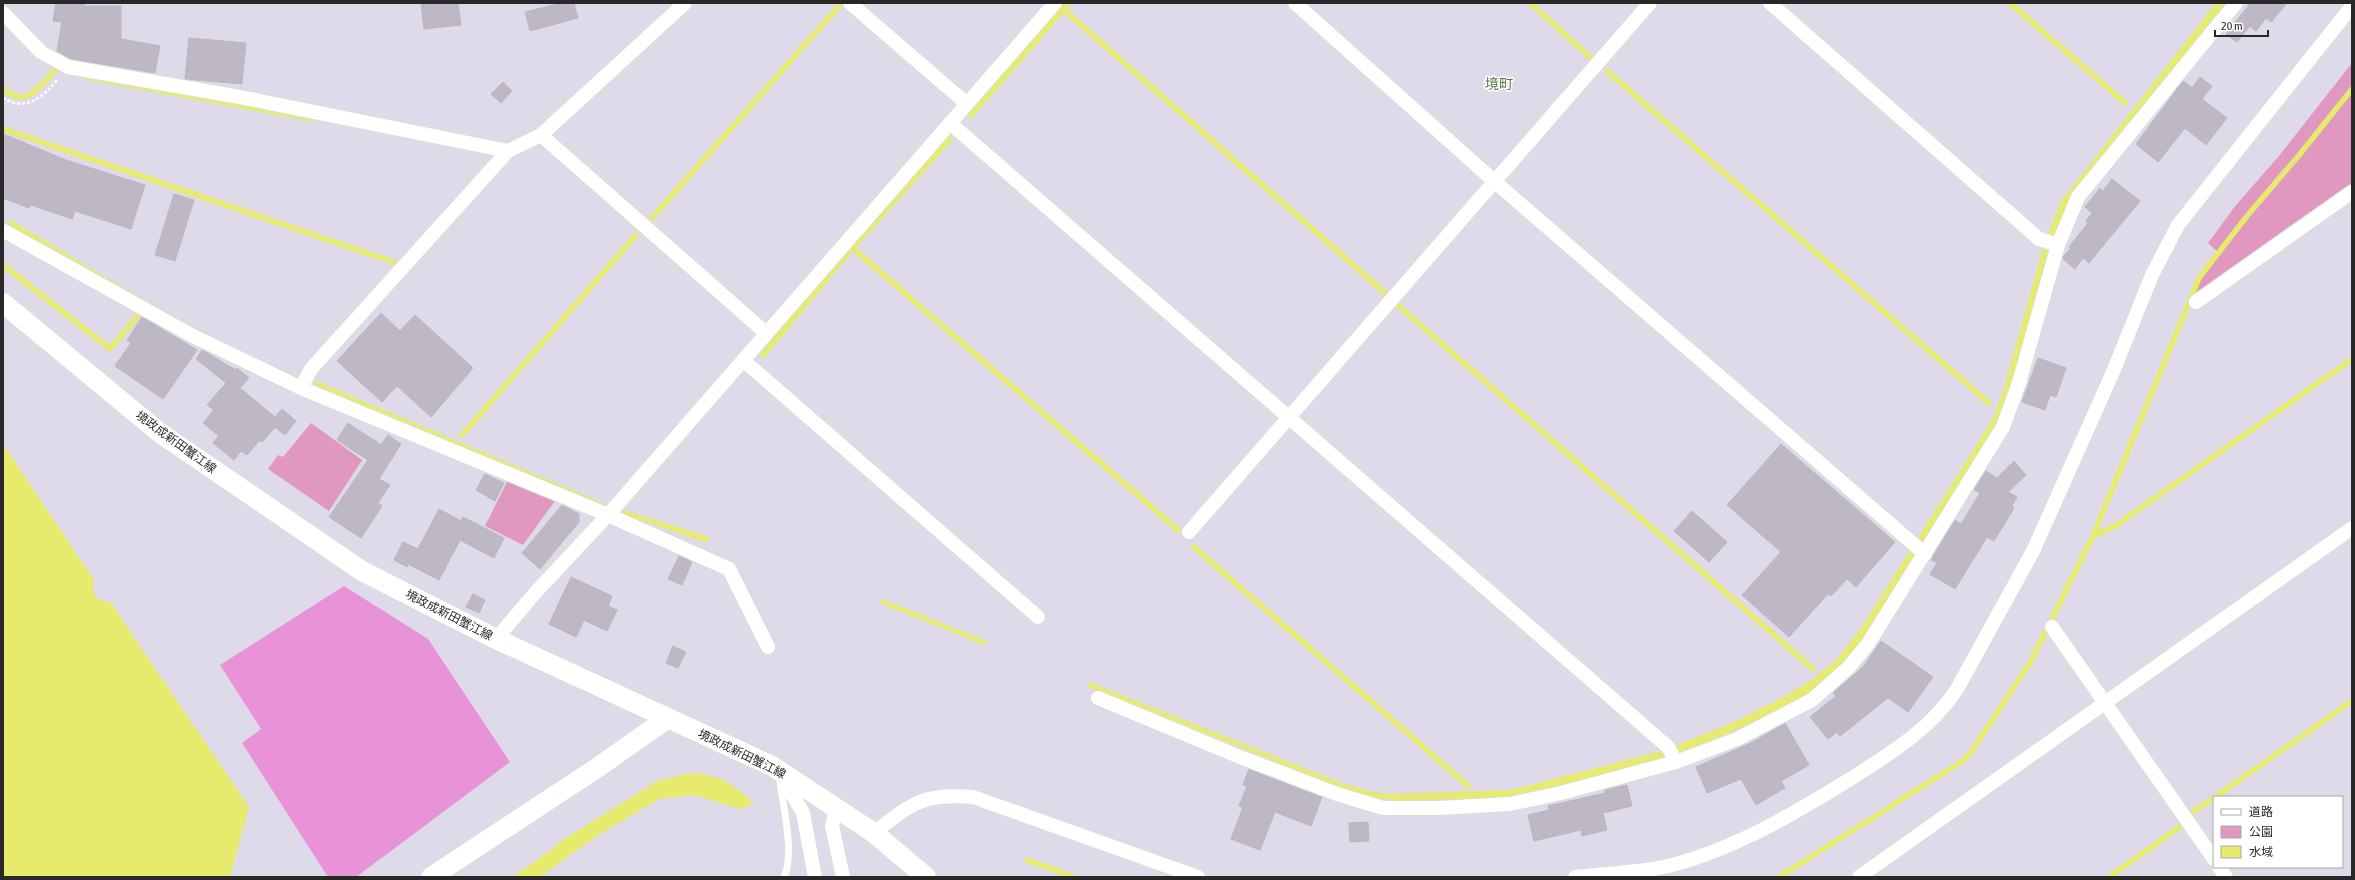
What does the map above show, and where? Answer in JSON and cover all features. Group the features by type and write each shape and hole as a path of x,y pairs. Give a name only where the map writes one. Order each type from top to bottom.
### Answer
{"main road":[{"name":"境政成新田蟹江線","path":"3,303 160,433 362,571 496,639 779,771 837,808 874,834 926,877"},
{"path":"431,877 597,768 668,718"}],"street":[{"path":"301,388 311,369 508,151 541,135 685,3"},
{"path":"850,3 967,104"},
{"path":"496,639 535,593 608,515 1055,3"},
{"path":"1295,3 1494,181 1919,549"},
{"path":"1189,532 1650,3"},
{"path":"1770,3 2039,239 2056,244"},
{"path":"1098,698 1240,757 1337,794 1383,808 1439,808 1510,804 1561,793 1672,756 1737,739 1812,700 1849,667 1868,644 1919,549 2003,427 2019,383 2056,244 2078,198 2236,3"},
{"path":"1575,877 1670,865 1738,842 1811,803 1889,754 1923,730 1944,709 1958,689 2033,551 2113,372 2152,275 2178,225 2352,6"},
{"path":"3,13 41,52 68,67 240,97 508,151"},
{"path":"950,123 1672,756"},
{"path":"541,135 766,333"},
{"path":"2196,302 2352,192"},
{"path":"4,231 193,336 301,388 608,515 730,569 768,647"},
{"path":"743,360 1038,617"},
{"path":"1859,877 2104,702 2352,528"},
{"path":"2052,628 2213,858"},
{"path":"779,771 803,813 814,877"},
{"path":"874,834 904,810 923,800 947,795 974,797 1198,877"},
{"path":"837,808 832,826 843,877"},
{"path":"2220,868 2226,877"}],"lane":[{"path":"779,771 788,837 787,870 784,877"}],"path":[{"path":"3,98 13,104 25,103 38,98 47,92 68,67"}],"green space":[{"path":"2352,63 2352,186 2189,300 2199,278 2218,252 2208,243 2236,205 2279,156"},
{"path":"311,423 362,460 329,511 268,469 278,455 283,457"},
{"path":"509,478 557,498 523,545 485,526"}],"shaded area":[{"path":"344,586 428,639 510,762 356,877 328,877 242,743 261,729 220,665"}],"water":[{"path":"2216,3 2227,3 2077,192 2009,399 1998,422 1869,633 1845,662 1811,691 1776,712 1678,755 1604,776 1510,798 1404,800 1372,798 1343,788 1087,686 1089,682 1342,783 1368,791 1389,794 1511,790 1662,751 1732,723 1784,697 1813,679 1837,659 1861,628 1992,420 2003,391 2044,244 2061,201"},
{"path":"11,220 116,283 187,323 297,378 260,366 7,226"},
{"path":"316,381 606,504 602,508 314,387"},
{"path":"3,444 94,580 93,592 96,598 111,603 249,807 230,877 3,877"},
{"path":"623,510 709,537 707,543 620,513"},
{"path":"882,599 989,642 984,645 880,603"},
{"path":"690,773 709,775 725,781 739,790 754,803 740,809 694,795 659,799 597,836 540,877 512,877 550,851 561,841 657,781"}],"building":[{"path":"56,3 85,3 84,6 121,6 121,39 160,46 155,73 71,59 57,51 62,22 53,21"},
{"path":"421,3 458,3 461,25 424,29"},
{"path":"562,3 574,3 578,18 530,31 525,12"},
{"path":"2247,3 2287,3 2271,22 2266,18 2256,31 2250,26 2237,42 2226,34 2249,5"},
{"path":"189,38 246,43 242,84 185,79"},
{"path":"2200,77 2212,86 2202,99 2227,118 2206,145 2185,128 2158,162 2136,144 2183,81 2192,88"},
{"path":"503,82 512,91 501,103 491,94"},
{"path":"3,134 66,160 145,185 131,229 75,211 72,219 31,205 29,208 3,198"},
{"path":"2112,179 2140,201 2089,263 2083,258 2075,269 2063,259 2063,257 2088,223 2086,221 2092,213 2085,207 2100,188 2103,191"},
{"path":"174,194 194,200 175,261 155,255"},
{"path":"381,313 400,331 415,315 473,368 431,417 397,386 382,402 337,361"},
{"path":"142,317 197,350 163,399 115,366 131,343 127,340"},
{"path":"202,350 236,370 237,368 249,378 240,388 275,417 282,409 296,421 285,435 275,427 262,442 260,440 247,455 241,451 234,460 213,443 219,436 203,423 214,410 207,405 226,383 196,359"},
{"path":"2038,358 2066,368 2056,397 2050,395 2045,410 2022,402"},
{"path":"348,423 381,445 388,435 401,444 379,479 390,485 378,503 382,506 361,538 329,517 368,460 337,440"},
{"path":"1781,444 1895,542 1856,587 1847,579 1831,596 1828,594 1789,637 1742,595 1781,552 1727,505"},
{"path":"2014,461 2026,475 2008,492 2017,497 2012,506 2014,508 1994,541 1987,537 1955,589 1930,574 1937,563 1931,560 1955,520 1961,524 1980,493 1974,490 1986,471 1997,478"},
{"path":"485,474 504,483 495,501 476,490"},
{"path":"562,505 579,514 579,522 540,569 522,553"},
{"path":"439,509 461,521 463,517 504,538 494,558 460,540 439,580 408,564 407,567 394,560 403,542 418,549"},
{"path":"1692,511 1727,542 1709,562 1674,531"},
{"path":"679,556 692,562 682,585 668,579"},
{"path":"571,577 612,596 608,606 617,610 607,631 584,620 576,637 549,624"},
{"path":"473,594 485,600 479,613 466,607"},
{"path":"1881,641 1933,677 1908,712 1888,698 1840,736 1837,732 1828,739 1810,717 1836,696 1833,693 1863,667"},
{"path":"673,646 686,652 678,668 666,663"},
{"path":"1785,723 1809,765 1781,781 1785,788 1756,805 1741,779 1707,793 1696,767 1753,742"},
{"path":"1249,769 1322,797 1311,826 1275,812 1260,850 1231,839 1243,807 1239,806 1247,786 1243,785"},
{"path":"1627,785 1632,806 1603,813 1607,830 1582,836 1581,830 1534,841 1528,815 1549,810 1548,806 1605,793 1605,790"},
{"path":"1368,822 1369,841 1350,842 1349,823"}],"waterway":[{"path":"971,115 1069,3"},
{"path":"1530,3 1591,58"},
{"path":"2010,3 2125,103"},
{"path":"652,218 839,6"},
{"path":"1063,9 1385,293"},
{"path":"3,88 11,94 19,97 25,97 32,94 54,71"},
{"path":"1607,71 1989,403"},
{"path":"86,77 313,119"},
{"path":"1779,877 1964,760 1976,745 2031,661 2093,536 2199,278 2247,216 2300,154 2352,89"},
{"path":"3,129 393,262"},
{"path":"763,355 852,248 950,139"},
{"path":"462,435 636,235"},
{"path":"856,251 1178,530"},
{"path":"3,265 110,349 140,313"},
{"path":"1400,307 1813,669"},
{"path":"2093,536 2118,524 2352,359"},
{"path":"1194,547 1468,786"},
{"path":"2216,796 2352,701"},
{"path":"2109,877 2177,829 2191,813 2213,799"},
{"path":"1027,860 1074,877"}],"district":[{"name":"境町","path":"1499,84"}]}
